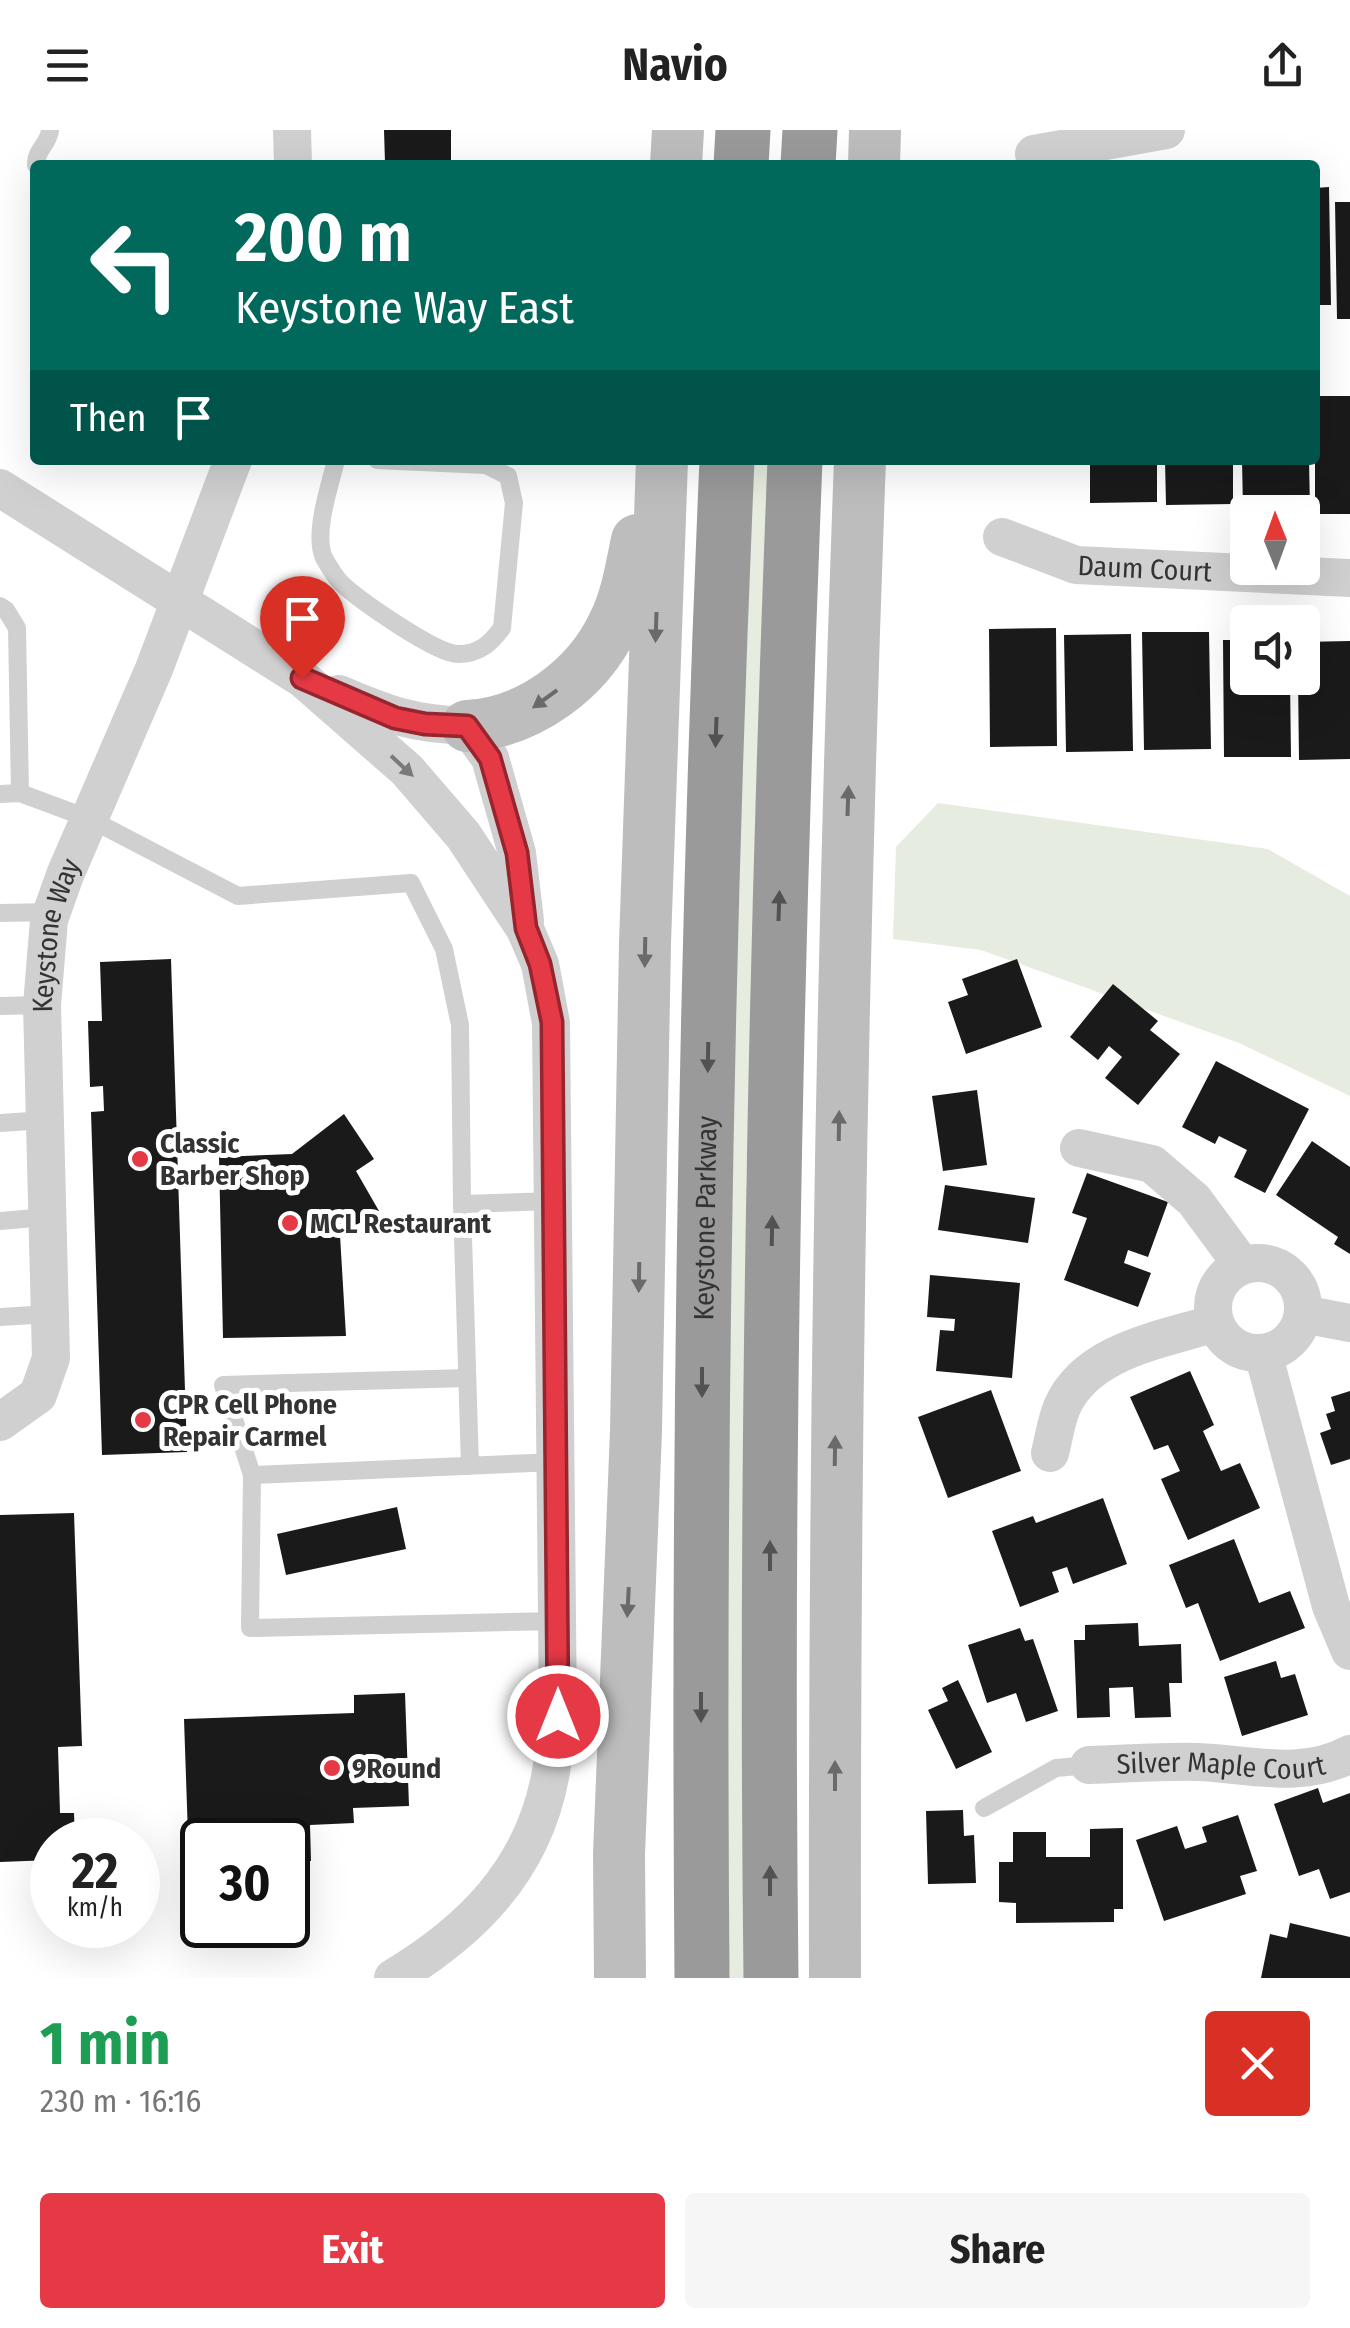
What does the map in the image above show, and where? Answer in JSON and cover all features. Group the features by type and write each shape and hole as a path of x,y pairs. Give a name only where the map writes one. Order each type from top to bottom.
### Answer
{"highway":[{"path":"741,160 743,130"},
{"path":"808,160 810,130"},
{"name":"Keystone Parkway","path":"702,1978 702,1315 727,465"},
{"path":"771,1978 772,1268 782,798 795,465"}],"main road":[{"path":"676,160 678,130"},
{"path":"874,160 875,130"},
{"path":"467,726 486,725 527,712 573,678 603,645 627,587 651,465"},
{"path":"620,1978 619,1854 636,1431 644,960 662,465"},
{"path":"835,1978 834,1530 840,1102 860,465"}],"street":[{"path":"292,130 293,160"},
{"path":"1034,154 1166,130"},
{"name":"Keystone Way","path":"0,1422 38,1395 51,1358 42,1005 52,912 154,669 231,465"},
{"path":"0,488 302,678 426,788 464,835 526,928 540,964 552,1022 558,1716 550,1780 530,1836 510,1875 472,1922 428,1957 393,1978"},
{"name":"Daum Court","path":"1002,537 1076,564 1350,578"},
{"path":"302,678 395,718 467,726 490,758 517,853 526,928"},
{"path":"1078,1148 1152,1164 1194,1200 1242,1265"},
{"path":"1242,1265 1273,1265 1287,1272 1303,1299 1303,1314 1289,1341 1264,1353 1236,1348 1224,1338 1215,1322 1213,1298 1218,1285 1242,1265"},
{"path":"1303,1314 1350,1323"},
{"path":"1050,1453 1062,1408 1092,1368 1119,1353 1215,1322"},
{"path":"1264,1353 1331,1606 1350,1651"},
{"name":"Silver Maple Court","path":"1089,1765 1198,1762 1276,1770 1338,1760 1350,1754"}],"lane":[{"path":"36,160 50,130"},
{"path":"335,465 322,519 322,554 341,582 418,638 454,655 474,653 490,645 502,628 514,503 508,476 486,465"},
{"path":"0,606 17,628 9,695 20,794"},
{"path":"0,794 20,794 90,820 238,896 411,883 444,950 460,1025 470,1466"},
{"path":"0,913 52,912"},
{"path":"0,1006 42,1005"},
{"path":"0,1123 45,1120"},
{"path":"462,1204 553,1201"},
{"path":"0,1221 47,1218"},
{"path":"0,1317 50,1314"},
{"path":"468,1378 224,1385 252,1475 250,1628 557,1621"},
{"path":"252,1475 556,1462"},
{"path":"984,1808 1056,1768 1089,1765"}],"shaded area":[{"path":"745,465 768,465 746,1184 744,1978 721,1978"},
{"path":"938,803 1268,849 1350,896 1350,1096 1239,1043 981,950 893,939 896,847"}],"building":[{"path":"384,130 451,130 451,160 385,160"},
{"path":"1329,187 1331,305 1320,305 1320,188"},
{"path":"1335,202 1350,202 1350,319 1337,319"},
{"path":"1320,396 1350,396 1350,514 1320,514 1320,495 1315,495 1315,465 1320,465"},
{"path":"1090,465 1157,465 1157,502 1090,503"},
{"path":"1165,465 1233,465 1230,504 1166,505"},
{"path":"1242,465 1309,465 1310,495 1243,495"},
{"path":"1056,628 1057,746 990,747 989,629"},
{"path":"1142,632 1209,632 1211,749 1144,750"},
{"path":"1131,634 1133,751 1066,752 1064,635"},
{"path":"1223,640 1230,640 1230,695 1290,695 1291,757 1224,757"},
{"path":"1350,641 1350,759 1299,760 1298,695 1320,695 1320,642"},
{"path":"171,959 187,1452 102,1455 91,1112 104,1111 103,1086 90,1087 88,1021 102,1021 100,962"},
{"path":"1017,959 1042,1027 966,1054 948,1002 968,995 962,979"},
{"path":"1113,984 1158,1021 1150,1030 1180,1054 1138,1105 1105,1078 1122,1057 1109,1046 1098,1060 1070,1037"},
{"path":"1216,1061 1309,1109 1265,1193 1234,1177 1247,1150 1219,1136 1215,1144 1182,1127"},
{"path":"977,1090 987,1165 943,1171 932,1096"},
{"name":"MCL Restaurant","path":"344,1114 374,1159 356,1171 379,1211 340,1235 346,1336 223,1338 219,1157 292,1154"},
{"path":"1312,1141 1350,1167 1350,1254 1334,1244 1338,1237 1276,1195"},
{"path":"1087,1173 1168,1202 1148,1257 1128,1250 1124,1263 1151,1273 1138,1307 1064,1280 1087,1218 1072,1213"},
{"path":"945,1185 1035,1198 1028,1243 938,1230"},
{"path":"930,1275 1020,1283 1012,1378 936,1371 940,1330 954,1331 955,1319 927,1317"},
{"path":"1190,1371 1214,1425 1203,1431 1221,1471 1240,1463 1260,1508 1188,1540 1161,1479 1180,1471 1168,1445 1154,1450 1130,1397"},
{"path":"991,1390 1021,1471 948,1498 918,1417"},
{"path":"1350,1391 1350,1459 1331,1465 1320,1433 1331,1429 1326,1414 1335,1411 1331,1397"},
{"path":"1103,1498 1127,1564 1073,1584 1067,1567 1052,1572 1059,1592 1020,1607 992,1531 1033,1516 1036,1523"},
{"path":"397,1507 406,1549 286,1575 277,1534"},
{"path":"74,1513 82,1746 58,1747 60,1813 74,1813 74,1818 30,1818 30,1861 0,1862 0,1515"},
{"path":"1234,1539 1259,1603 1290,1591 1305,1628 1220,1661 1198,1603 1186,1608 1169,1565"},
{"path":"1138,1623 1139,1646 1181,1644 1182,1683 1169,1683 1171,1717 1135,1718 1133,1687 1109,1688 1110,1717 1077,1718 1074,1640 1085,1640 1085,1625"},
{"path":"1020,1628 1025,1641 1033,1639 1058,1711 1026,1722 1016,1693 987,1703 968,1645"},
{"path":"1276,1661 1281,1678 1295,1674 1308,1715 1242,1736 1224,1677"},
{"path":"958,1680 992,1752 956,1769 928,1710 948,1701 942,1688"},
{"path":"405,1693 409,1806 353,1808 354,1823 310,1825 310,1818 187,1818 184,1719 354,1713 354,1695"},
{"path":"1318,1788 1323,1803 1350,1793 1350,1892 1330,1899 1319,1869 1299,1876 1274,1804"},
{"path":"963,1810 964,1836 974,1835 976,1883 928,1884 926,1811"},
{"path":"1238,1815 1257,1871 1240,1876 1246,1894 1164,1921 1136,1840 1177,1826 1185,1849 1207,1842 1202,1827"},
{"path":"1123,1828 1123,1909 1114,1909 1114,1922 1016,1923 1016,1903 999,1902 999,1862 1013,1862 1013,1832 1046,1832 1046,1857 1090,1857 1090,1829"},
{"path":"1290,1923 1350,1937 1350,1978 1261,1978 1270,1934 1287,1938"}],"place":[{"name":"Classic Barber Shop","path":"140,1159"},
{"name":"MCL Restaurant","path":"290,1223"},
{"name":"CPR Cell Phone Repair Carmel","path":"143,1420"},
{"name":"9Round","path":"332,1768"}],"route":[{"path":"302,678 395,718 467,726 490,758 517,853 526,928 540,964 552,1022 558,1716"}]}
